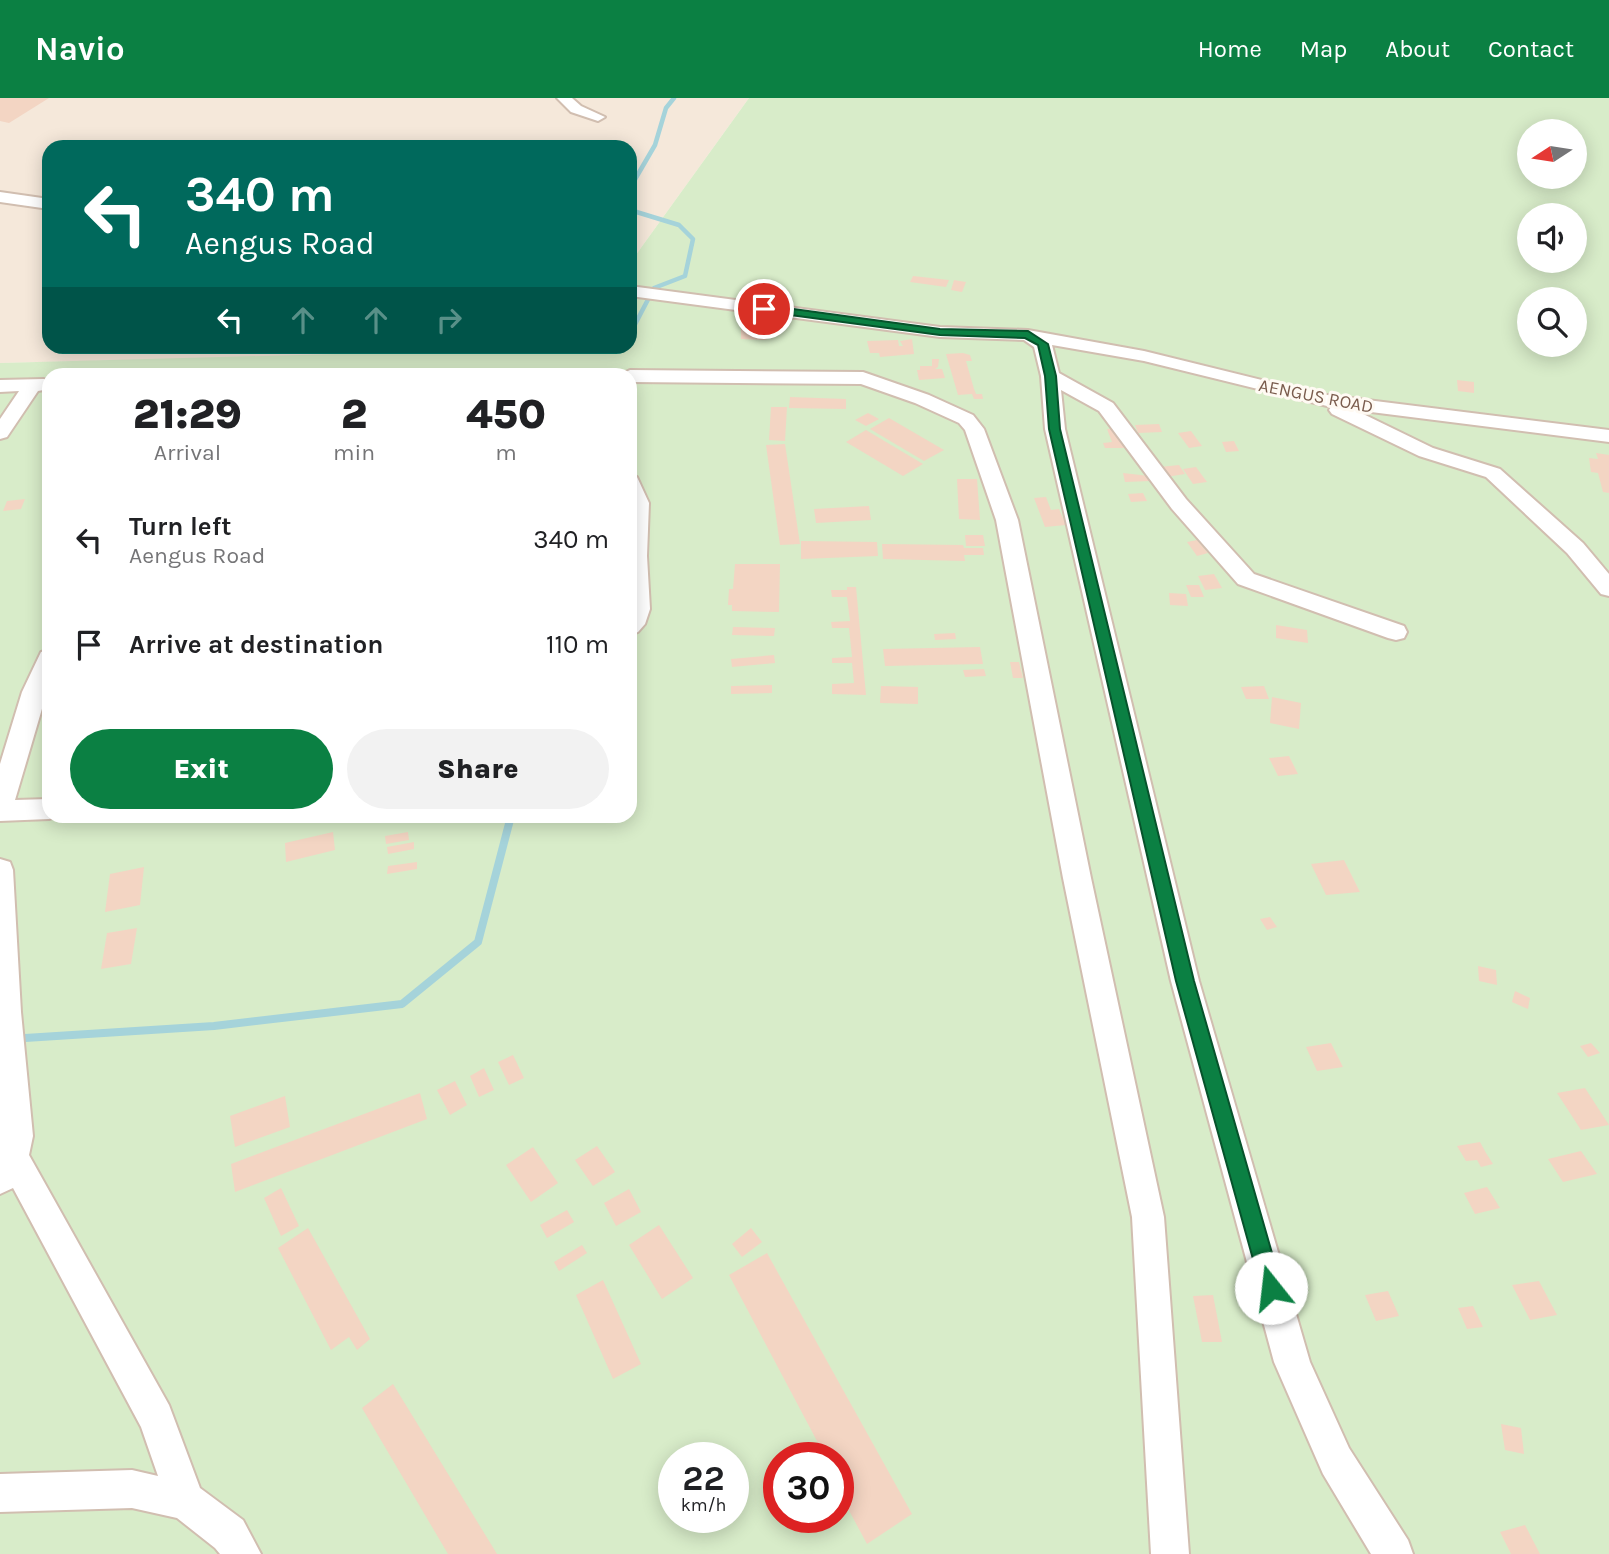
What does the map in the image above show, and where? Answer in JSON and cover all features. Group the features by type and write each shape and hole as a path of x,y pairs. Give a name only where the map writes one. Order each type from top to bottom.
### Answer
{"street":[{"path":"564,98 576,109 598,117"},
{"path":"0,197 42,203"},
{"name":"AENGUS ROAD","path":"637,292 940,332 1028,335 1144,356 1319,400 1609,436"},
{"path":"1028,335 1043,344 1050,376 1055,429 1140,800 1185,981 1292,1362 1311,1414 1343,1477 1394,1554"},
{"path":"1050,376 1107,407 1179,505 1246,579 1396,632"},
{"path":"639,377 863,378 966,419 974,429 1007,520 1074,865 1148,1217 1170,1554"},
{"path":"0,386 41,385"},
{"path":"0,433 41,385"},
{"path":"1319,400 1426,452 1493,473 1575,548 1609,589"},
{"path":"42,691 0,809 42,809"},
{"path":"0,870 6,1012 18,1136 6,1168 156,1418 186,1501"},
{"path":"0,1493 132,1489 186,1501 229,1534 242,1554"}],"lane":[{"path":"637,498 637,543"},
{"path":"637,574 637,619"}],"shaded area":[{"path":"0,98 749,98 637,253 637,140 42,140 42,354 393,354 0,363"}],"green space":[{"path":"749,98 1609,98 1609,1554 0,1554 0,363 334,354 637,354 637,253"}],"building":[{"path":"0,98 49,98 9,123 0,121"},
{"path":"913,276 949,280 946,287 910,282"},
{"path":"954,280 966,282 962,292 951,290"},
{"path":"741,327 767,328 766,340 741,339"},
{"path":"912,339 914,354 880,357 879,353 870,353 867,341 898,340 899,346 903,346 900,341"},
{"path":"946,354 970,355 972,361 966,361 974,389 976,394 982,394 983,399 974,399 972,394 958,395"},
{"path":"932,359 939,359 935,369 942,369 945,378 919,380 917,370 920,370 920,366 932,366"},
{"path":"1457,380 1474,382 1474,393 1458,391"},
{"path":"790,397 846,399 846,409 789,408"},
{"path":"771,407 787,407 785,441 769,440"},
{"path":"868,413 879,419 866,426 855,420"},
{"path":"889,418 944,450 924,461 870,429"},
{"path":"1159,424 1162,432 1138,433 1135,425"},
{"path":"1120,428 1127,448 1105,448 1103,443 1112,442 1107,429"},
{"path":"866,430 923,464 903,476 846,442"},
{"path":"1191,431 1202,446 1189,448 1178,433"},
{"path":"1234,441 1239,451 1226,452 1222,442"},
{"path":"785,444 800,544 780,545 766,445"},
{"path":"1596,453 1609,455 1609,493 1603,492 1598,473 1591,472 1589,458 1598,459"},
{"path":"1179,465 1185,474 1166,477 1160,467"},
{"path":"1196,467 1207,482 1193,484 1183,469"},
{"path":"1123,473 1149,476 1150,481 1125,482"},
{"path":"957,479 977,479 980,520 959,519"},
{"path":"1143,493 1147,501 1131,502 1128,494"},
{"path":"1046,497 1051,510 1059,509 1066,525 1045,527 1034,498"},
{"path":"25,499 21,509 3,511 7,501"},
{"path":"869,506 871,520 816,523 814,509"},
{"path":"965,535 983,535 985,546 966,546"},
{"path":"1197,540 1208,553 1197,556 1187,542"},
{"path":"801,541 877,542 878,556 801,559"},
{"path":"882,544 963,545 964,548 983,548 984,555 964,555 965,561 883,559"},
{"path":"735,564 780,564 779,612 732,611 732,605 728,605 729,589 733,589"},
{"path":"1214,574 1222,588 1205,590 1198,576"},
{"path":"1186,585 1199,585 1204,597 1191,597"},
{"path":"847,587 856,587 866,695 832,694 832,684 854,683 852,663 832,663 832,658 852,657 849,628 832,628 831,622 850,621 847,597 832,597 831,590 847,590"},
{"path":"1169,593 1186,594 1188,606 1170,605"},
{"path":"1276,625 1307,630 1308,643 1276,638"},
{"path":"733,627 775,628 774,636 732,635"},
{"path":"955,633 956,639 935,640 934,634"},
{"path":"980,647 983,664 885,666 883,649"},
{"path":"774,655 775,663 732,667 731,659"},
{"path":"1010,662 1019,662 1023,678 1013,678"},
{"path":"984,669 986,676 965,677 963,670"},
{"path":"772,685 772,693 731,694 731,686"},
{"path":"881,686 918,687 918,704 880,703"},
{"path":"1264,686 1269,699 1246,699 1241,687"},
{"path":"1272,697 1301,703 1299,729 1270,723"},
{"path":"1289,756 1298,774 1278,776 1269,758"},
{"path":"333,832 335,850 286,862 285,843"},
{"path":"408,832 409,840 386,844 385,836"},
{"path":"414,842 414,849 388,854 387,847"},
{"path":"1344,860 1360,892 1326,895 1311,864"},
{"path":"417,862 417,869 387,874 388,866"},
{"path":"144,867 140,905 105,912 110,874"},
{"path":"1270,917 1277,927 1267,930 1260,919"},
{"path":"137,928 131,964 101,969 107,933"},
{"path":"1478,966 1496,970 1497,985 1479,981"},
{"path":"1515,991 1530,998 1528,1009 1512,1002"},
{"path":"1331,1043 1343,1067 1317,1071 1306,1047"},
{"path":"1591,1043 1600,1053 1588,1057 1580,1046"},
{"path":"513,1055 524,1078 509,1085 498,1062"},
{"path":"484,1068 494,1090 479,1097 470,1076"},
{"path":"455,1081 467,1105 450,1115 437,1090"},
{"path":"1585,1088 1609,1125 1581,1130 1557,1093"},
{"path":"420,1093 427,1119 235,1192 231,1164"},
{"path":"285,1096 290,1127 235,1147 230,1116"},
{"path":"1480,1142 1493,1164 1481,1167 1477,1160 1466,1161 1457,1146"},
{"path":"597,1146 615,1172 593,1186 575,1160"},
{"path":"533,1147 558,1183 531,1202 506,1165"},
{"path":"1581,1151 1597,1174 1563,1182 1548,1159"},
{"path":"1487,1187 1500,1208 1475,1214 1464,1193"},
{"path":"281,1188 299,1226 281,1236 264,1198"},
{"path":"629,1189 641,1212 616,1226 604,1203"},
{"path":"567,1210 574,1222 547,1238 540,1225"},
{"path":"659,1225 693,1278 662,1299 629,1245"},
{"path":"308,1228 370,1339 357,1350 349,1337 331,1350 278,1248"},
{"path":"751,1228 762,1242 742,1257 732,1244"},
{"path":"582,1245 587,1253 559,1271 554,1262"},
{"path":"767,1253 912,1514 867,1544 854,1520 854,1442 818,1442 729,1275"},
{"path":"603,1280 641,1364 613,1379 576,1295"},
{"path":"1539,1281 1557,1315 1530,1320 1512,1285"},
{"path":"1388,1291 1399,1316 1376,1321 1365,1295"},
{"path":"1213,1295 1222,1342 1202,1342 1193,1296"},
{"path":"1473,1306 1483,1327 1467,1329 1458,1308"},
{"path":"393,1384 497,1554 448,1554 362,1408"},
{"path":"1501,1424 1521,1428 1524,1454 1505,1450"},
{"path":"1525,1525 1540,1554 1511,1554 1500,1532"}],"waterway":[{"path":"637,176 655,145 666,108 674,98"},
{"path":"637,212 679,225 693,239 685,276 654,288 637,321"},
{"path":"25,1038 214,1026 402,1004 478,942 509,823"}],"route":[{"path":"764,309 873,321 940,332 1028,335 1043,344 1050,376 1055,429 1137,787 1185,981 1271,1288"}]}
